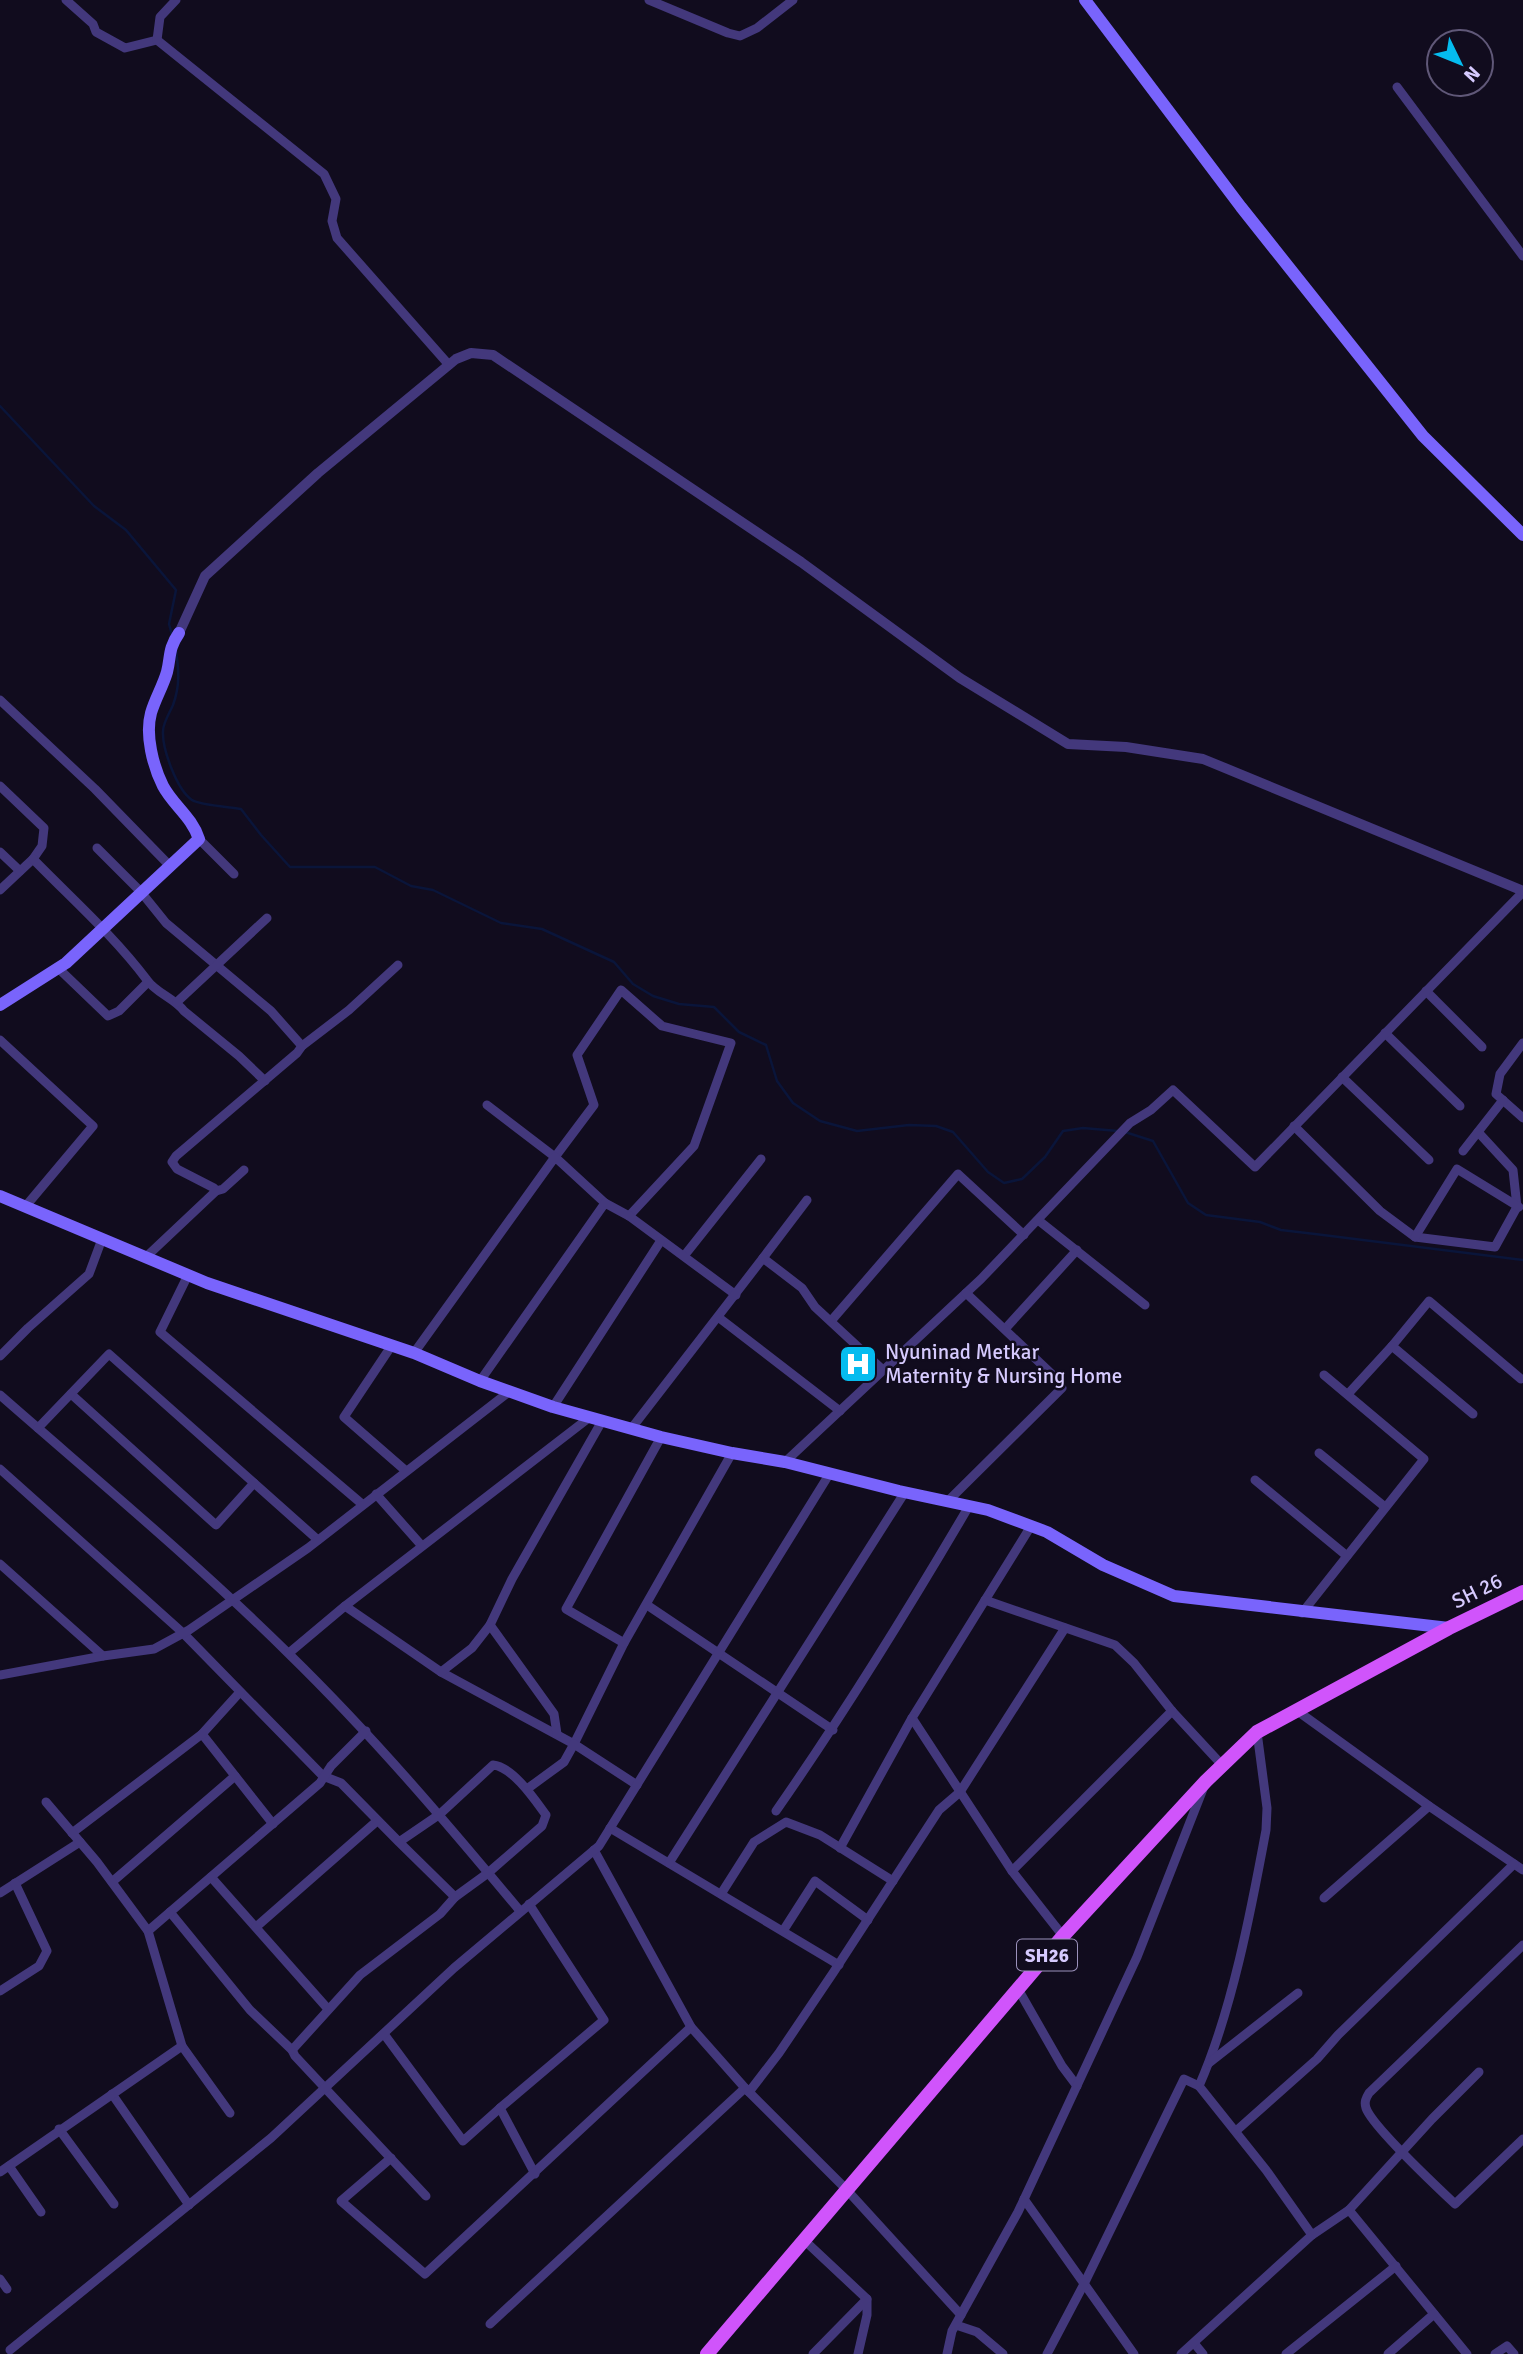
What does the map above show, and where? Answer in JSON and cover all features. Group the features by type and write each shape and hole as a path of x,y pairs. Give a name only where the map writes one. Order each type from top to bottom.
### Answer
{"main road":[{"path":"1085,0 1241,207 1423,436 1523,535"},
{"path":"0,1005 58,968 199,839 195,826 164,787 153,757 149,730 151,713 164,682 171,644 180,633"},
{"path":"0,1196 188,1275 392,1345 553,1407 661,1437 785,1462 988,1510 1047,1532 1103,1565 1174,1596 1449,1628"},
{"name":"SH 26","path":"1449,1628 1523,1592"},
{"name":"SH26","path":"707,2354 1063,1936 1222,1765 1257,1732 1449,1628"}],"street":[{"path":"66,0 93,24 96,32 125,48 157,40"},
{"path":"157,40 160,17 176,0"},
{"path":"649,0 740,36 757,28 793,0"},
{"path":"157,40 324,174 336,200 332,221 337,238 449,365"},
{"path":"1397,87 1523,256"},
{"path":"180,633 205,576 318,473 456,359 471,353 493,355 802,562 960,678 1068,744 1126,747 1203,759 1523,892 1255,1167 1173,1090 1151,1110 1130,1123 966,1293 785,1462"},
{"path":"0,699 95,789 170,866"},
{"path":"0,786 44,828 42,846 33,859 0,890"},
{"path":"199,839 234,874"},
{"path":"97,848 141,892 166,923 271,1011 302,1046"},
{"path":"0,852 20,871"},
{"path":"33,859 102,929 145,975 148,982 177,1002 265,1081"},
{"path":"177,1002 267,918"},
{"path":"216,1191 177,1169 172,1162 176,1156 302,1046 349,1010 398,965"},
{"path":"58,968 108,1016 118,1011 148,982"},
{"path":"414,1353 594,1105 577,1055 621,990 663,1026 731,1043 694,1146 629,1216"},
{"path":"1426,991 1482,1047"},
{"path":"1385,1033 1460,1106"},
{"path":"0,1040 93,1126 25,1206"},
{"path":"1523,1043 1500,1074 1496,1094 1523,1118"},
{"path":"1342,1077 1429,1160"},
{"path":"1463,1152 1503,1100"},
{"path":"487,1105 555,1157 605,1203 629,1216 660,1242 684,1256 736,1295"},
{"path":"1294,1126 1380,1211 1415,1237 1495,1247 1520,1207 1513,1170 1478,1132"},
{"path":"684,1256 761,1158"},
{"path":"146,1257 216,1191 223,1189 244,1170"},
{"path":"1415,1237 1457,1170 1520,1207"},
{"path":"831,1321 958,1174 1024,1235"},
{"path":"631,1429 807,1200"},
{"path":"480,1381 605,1203"},
{"path":"1038,1220 1145,1305"},
{"path":"0,1356 89,1274 102,1239"},
{"path":"553,1407 660,1242"},
{"path":"1005,1329 1077,1250"},
{"path":"763,1258 802,1288 815,1307 883,1370"},
{"path":"188,1275 160,1332 362,1504"},
{"path":"948,1501 1062,1388 1056,1378 966,1293"},
{"path":"1348,1395 1429,1301 1521,1379"},
{"path":"718,1317 840,1411"},
{"path":"392,1345 344,1417 406,1471"},
{"path":"1392,1346 1473,1414"},
{"path":"38,1428 109,1354 318,1540"},
{"path":"1303,1613 1424,1459 1324,1375"},
{"path":"0,1675 154,1649 183,1633 318,1540 510,1391"},
{"path":"71,1394 216,1525 254,1483"},
{"path":"0,1395 289,1653 366,1731 440,1814 520,1911"},
{"path":"289,1653 422,1546 596,1419"},
{"path":"441,1672 472,1648 490,1625 596,1419"},
{"path":"624,1643 566,1609 661,1437"},
{"path":"527,1789 564,1762 575,1744 624,1643 732,1453"},
{"path":"1319,1453 1385,1507"},
{"path":"0,1469 183,1633 323,1776 341,1783 455,1897"},
{"path":"10,2350 271,2138 520,1911 594,1850 830,1473"},
{"path":"1255,1480 1346,1556"},
{"path":"669,1863 905,1492"},
{"path":"376,1493 422,1546"},
{"path":"776,1811 832,1730 969,1506"},
{"path":"840,1848 912,1718 1031,1526"},
{"path":"0,1564 103,1656"},
{"path":"985,1600 1115,1645 1134,1663 1172,1711 1222,1765"},
{"path":"648,1605 832,1730"},
{"path":"345,1606 441,1672 531,1723 575,1744 637,1785"},
{"path":"490,1625 554,1714 557,1734"},
{"path":"490,2324 747,2090 779,2053 939,1810 960,1792 1065,1628"},
{"path":"72,1833 202,1734 240,1692"},
{"path":"1296,1710 1523,1870"},
{"path":"1012,1871 1172,1711"},
{"path":"912,1718 1012,1871 1063,1936"},
{"path":"148,1931 320,1783 323,1776 366,1731"},
{"path":"1199,2086 1209,2063 1231,1990 1266,1830 1267,1808 1257,1732"},
{"path":"202,1734 273,1824"},
{"path":"292,2050 359,1975 440,1914 455,1897 488,1873 542,1826 546,1815 527,1789 500,1765 493,1765 440,1814 399,1842"},
{"path":"113,1882 234,1776"},
{"path":"947,2354 956,2325 1024,2199 1137,1957 1206,1781"},
{"path":"46,1802 113,1882 148,1931 181,2046 230,2113"},
{"path":"1324,1898 1429,1806"},
{"path":"256,1927 377,1821"},
{"path":"721,1895 754,1842 786,1822 820,1835 893,1881"},
{"path":"610,1828 839,1965"},
{"path":"1,1890 80,1842"},
{"path":"594,1850 691,2027 747,2090 846,2189 961,2315"},
{"path":"1236,2132 1317,2059 1338,2035 1514,1864"},
{"path":"211,1877 328,2009"},
{"path":"783,1931 815,1881 868,1920"},
{"path":"0,1991 39,1966 47,1951 15,1883"},
{"path":"384,2034 463,2141 604,2020 529,1903"},
{"path":"170,1912 250,2011 292,2050 426,2196"},
{"path":"1523,1945 1365,2099 1370,2116 1455,2203 1523,2139"},
{"path":"1018,1989 1062,2067 1077,2085"},
{"path":"1209,2063 1298,1993"},
{"path":"391,2158 341,2201 425,2274 691,2027"},
{"path":"41,2212 4,2169 181,2046"},
{"path":"1181,2354 1312,2235 1349,2210 1432,2119 1479,2073"},
{"path":"1047,2354 1184,2079 1199,2086 1312,2235"},
{"path":"112,2094 189,2205"},
{"path":"500,2108 535,2174"},
{"path":"60,2129 114,2204"},
{"path":"1024,2199 1134,2354"},
{"path":"1349,2210 1467,2354"},
{"path":"804,2240 867,2299 867,2315 859,2354"},
{"path":"1286,2354 1396,2266"},
{"path":"0,2279 7,2289"},
{"path":"813,2354 867,2299"},
{"path":"1388,2354 1434,2314"},
{"path":"956,2325 977,2332 1003,2354"},
{"path":"1194,2343 1203,2354"},
{"path":"1495,2354 1507,2346 1514,2354"}],"waterway":[{"path":"0,406 94,506 126,530 176,590 169,624 172,635"},
{"path":"176,651 177,691 163,731 165,748 176,779 186,795 196,802 241,809 290,867 375,867 411,886 433,890 501,923 542,929 614,962 633,984 653,996 679,1004 714,1007 739,1032 766,1045 777,1081 793,1103 820,1121 857,1131 909,1125 936,1126 953,1132 988,1172 1004,1183 1022,1179 1045,1157 1063,1131 1083,1128 1118,1131"},
{"path":"1125,1132 1153,1141 1188,1203 1206,1215 1260,1222 1281,1230 1523,1260"}],"place":[{"name":"Nyuninad Metkar Maternity & Nursing Home","path":"858,1364"}]}
